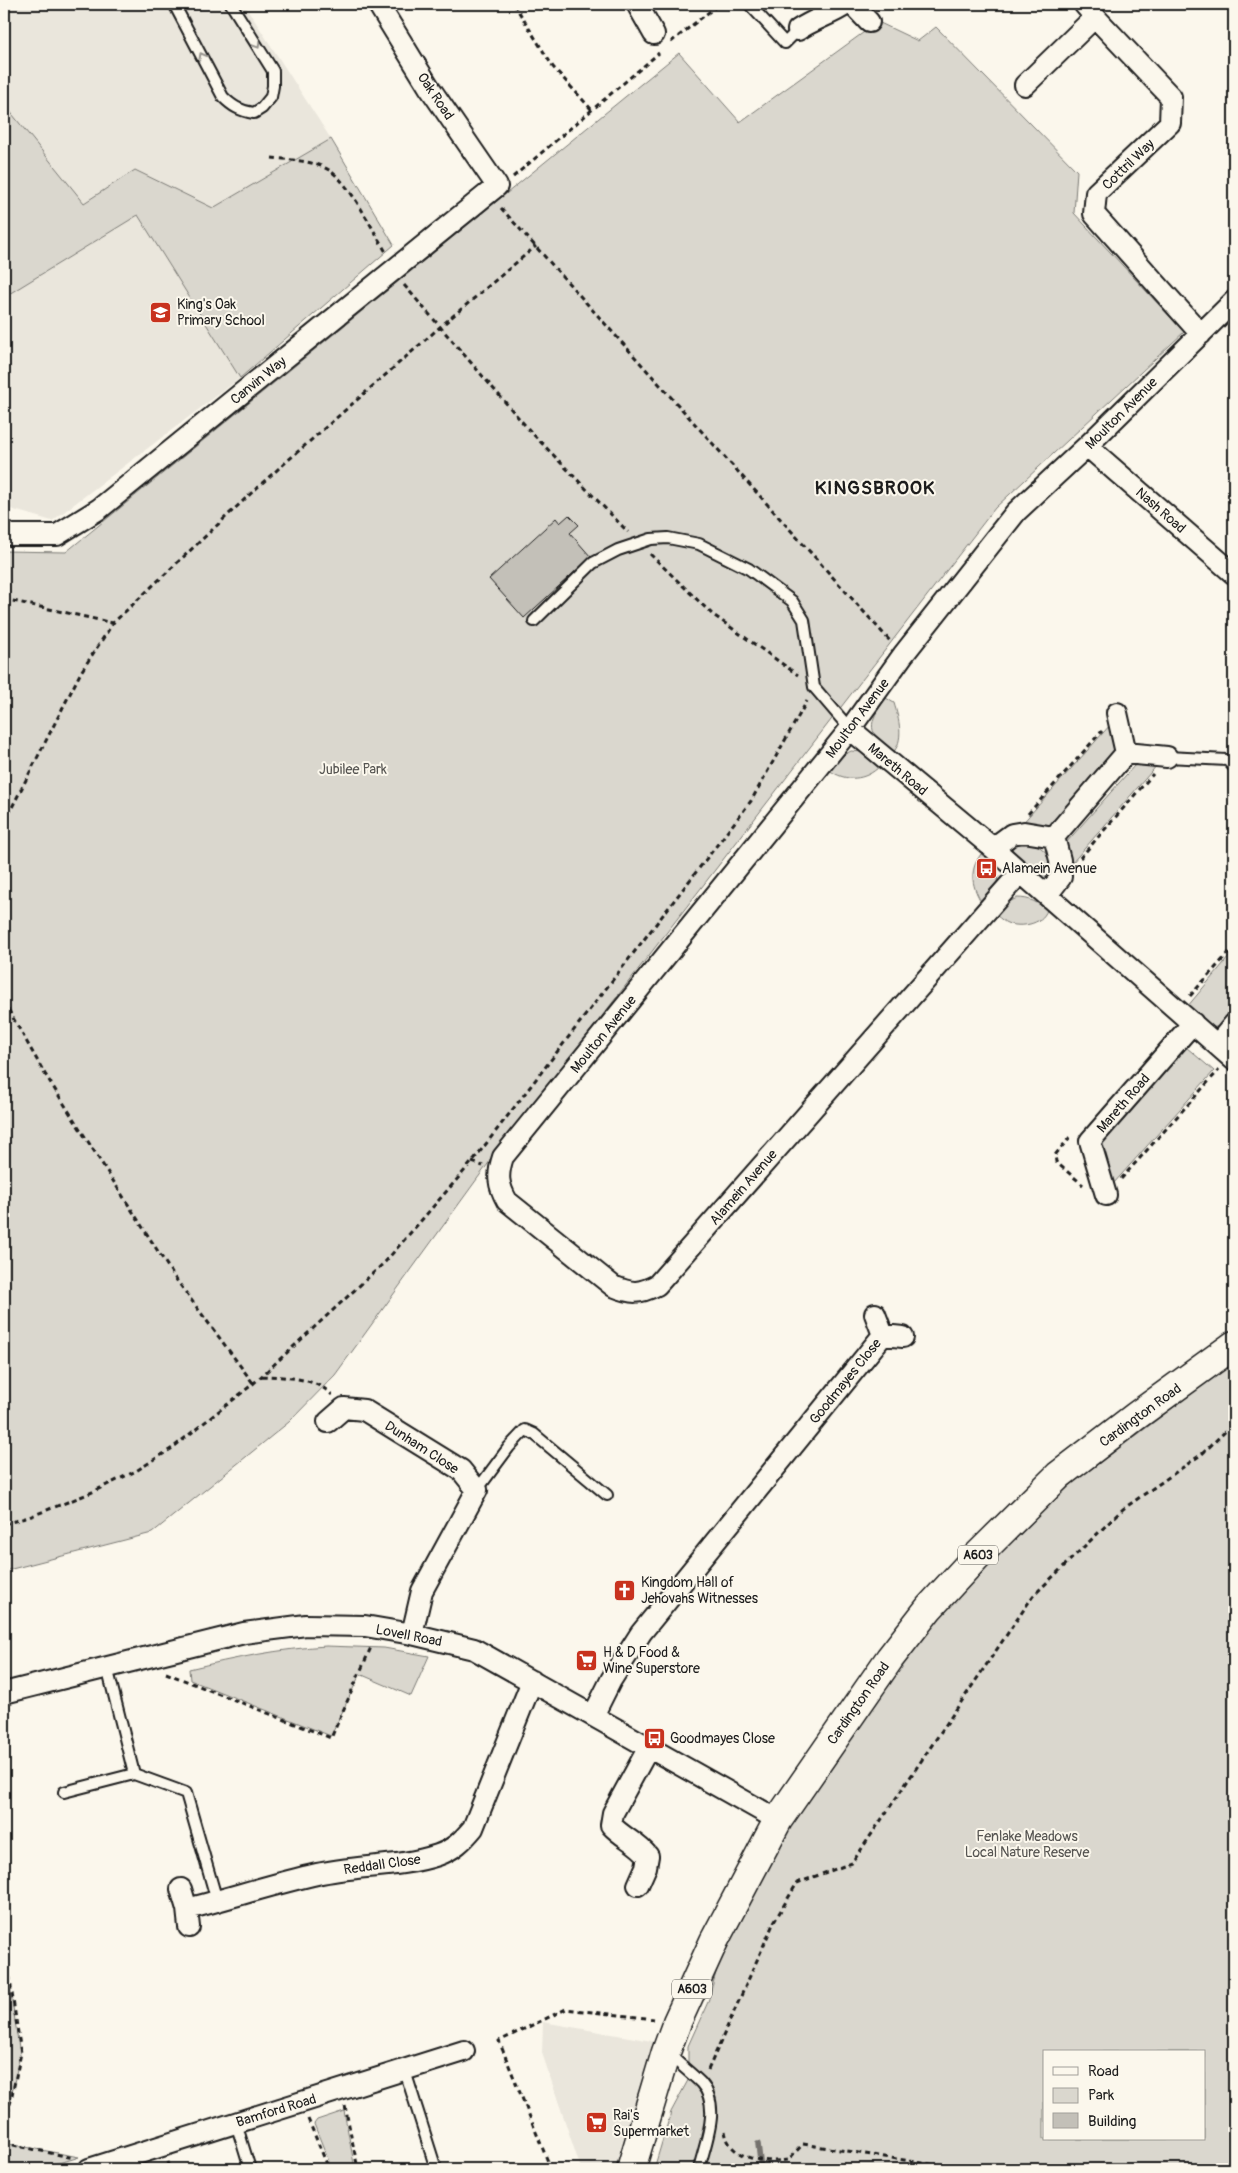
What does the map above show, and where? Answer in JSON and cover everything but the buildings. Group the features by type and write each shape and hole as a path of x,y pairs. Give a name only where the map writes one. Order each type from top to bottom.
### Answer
{"main road":[{"name":"Cardington Road","path":"631,2169 666,2052 677,2022 714,1941 778,1820 890,1658 929,1608 976,1557 1059,1475 1234,1345"}],"street":[{"name":"Oak Road","path":"378,4 430,87 497,186"},
{"path":"637,4 654,34"},
{"path":"798,30 812,20 832,14 847,4"},
{"path":"852,4 869,22"},
{"name":"Cottril Way","path":"1025,85 1090,10 1170,97 1170,123 1096,193 1094,214 1201,334"},
{"name":"Canvin Way","path":"4,532 11,535 57,535 99,509 497,186"},
{"name":"Moulton Avenue","path":"503,1157 850,729 903,656 1016,512 1087,446 1234,301"},
{"name":"Nash Road","path":"1087,446 1234,574"},
{"path":"1117,713 1126,753"},
{"name":"Mareth Road","path":"850,729 1047,895 1234,1060"},
{"path":"1126,753 1167,757"},
{"path":"1054,837 1126,753"},
{"path":"992,848 1012,834 1024,832 1054,837"},
{"path":"1047,895 1060,877 1060,860 1054,837"},
{"name":"Alamein Avenue","path":"503,1157 498,1172 499,1188 507,1201 614,1286 630,1293 645,1291 657,1285 1020,873"},
{"name":"Mareth Road","path":"1106,1195 1090,1141 1186,1016"},
{"path":"1217,1045 1234,1024"},
{"name":"Goodmayes Close","path":"875,1314 883,1335"},
{"name":"Goodmayes Close","path":"883,1335 903,1337"},
{"name":"Goodmayes Close","path":"593,1716 611,1680 641,1633 883,1335"},
{"path":"328,1422 344,1408"},
{"name":"Dunham Close","path":"344,1408 364,1410 405,1435 461,1470 477,1490"},
{"path":"412,1634 422,1591 477,1490"},
{"name":"Lovell Road","path":"4,1693 244,1633 306,1625 380,1629 412,1634 474,1649 778,1820"},
{"name":"Reddall Close","path":"181,1889 188,1918 217,1902 317,1874 356,1867 412,1862 440,1855 460,1844 474,1828 532,1681"},
{"path":"638,1884 646,1867 648,1856 640,1846 619,1834 611,1825 613,1813 649,1747"},
{"name":"Bamford Road","path":"91,2169 464,2051"}],"lane":[{"path":"174,4 223,97 232,106 254,113 262,108 270,97 273,86 273,71 230,4"},
{"path":"749,4 785,43 798,30"},
{"path":"534,621 593,563 618,550 651,539 668,538 699,544 749,569 792,601 804,620 815,686 850,729"},
{"path":"1167,757 1226,760 1234,767"},
{"path":"477,1490 508,1447 525,1430 534,1434 608,1495"},
{"path":"107,1667 134,1774"},
{"path":"64,1792 134,1774 186,1793 217,1902"},
{"path":"666,2052 702,2084 708,2096 712,2114 699,2169"},
{"path":"405,2070 436,2169"},
{"path":"236,2123 250,2169"}],"path":[{"path":"514,4 552,67 592,110"},
{"path":"719,4 512,178 497,186 499,206 903,656"},
{"path":"253,1384 385,1262 472,1162 751,801 815,686 712,614 638,542 530,431 392,271 386,252 344,183 328,169 304,161 272,158"},
{"path":"4,823 81,672 113,623 261,484 440,327 536,246"},
{"path":"4,599 113,623"},
{"path":"1186,1016 1234,947"},
{"path":"4,1002 45,1074 175,1278 253,1384"},
{"path":"4,1524 29,1517 88,1494 136,1471 171,1449 262,1376 302,1379 328,1390 344,1408"},
{"path":"702,2084 774,1922 797,1883 852,1863 1033,1596 1123,1509 1202,1454 1234,1423"},
{"path":"145,1658 154,1668 331,1738 380,1629"},
{"path":"4,1940 21,2053 4,2132"},
{"path":"552,2169 499,2041 566,2009 677,2022"},
{"path":"345,2106 358,2169"},
{"path":"712,2114 722,2116 726,2142 743,2156 769,2162 788,2160 803,2144 960,2169"},
{"path":"307,2117 329,2169"},
{"path":"4,2143 79,2159 91,2169"}],"shaded area":[{"name":"King's Oak Primary School","path":"4,4 244,4 331,139 394,245 240,378 52,521 4,507"},
{"path":"543,2022 669,2044 623,2139 615,2169 581,2169 542,2053"}],"green space":[{"name":"Jubilee Park","path":"878,22 918,41 936,27 1077,171 1074,213 1184,332 995,508 493,1157 335,1375 289,1422 152,1533 4,1571 4,551 66,552 679,53 740,122"},
{"path":"4,104 84,203 135,170 213,208 331,139 394,245 240,378 138,215 4,297"},
{"path":"886,698 894,703 900,730 898,743 892,754 878,740 873,728 875,715"},
{"path":"1111,724 1116,747 1113,760 1051,828 1020,826"},
{"path":"851,751 863,752 880,766 868,775 855,778 842,777 829,770 838,758"},
{"path":"1147,763 1158,764 1065,871 1065,844 1134,766"},
{"path":"1022,840 1039,846 1047,853 1053,863 1056,869 1046,883 1011,854 1014,844"},
{"path":"981,854 995,867 998,878 983,905 976,892 973,880 974,867"},
{"path":"1017,898 1033,901 1047,910 1040,919 1030,924 1018,925 1007,923 997,916 1007,903"},
{"path":"1234,951 1234,1012 1223,1025 1212,1028 1187,1007"},
{"path":"1186,1047 1214,1071 1113,1184 1100,1145"},
{"name":"Fenlake Meadows Local Nature Reserve","path":"1234,1362 1234,2169 654,2169 671,2112 694,2069 688,2064 688,2046 708,2002 724,1943 795,1815 938,1614 1018,1534 1074,1482"},
{"path":"326,1646 384,1648 429,1656 411,1696 360,1674 331,1736 190,1680 189,1669 257,1654"},
{"path":"4,1945 20,2055 4,2129 4,2056 7,2026 4,2012"},
{"path":"344,2111 355,2169 332,2169 314,2124 317,2120"},
{"path":"4,2143 79,2157 42,2166 4,2165"}],"waterway":[{"path":"758,2144 761,2169"}],"place":[{"name":"King's Oak Primary School","path":"161,312"},
{"name":"Alamein Avenue","path":"986,868"},
{"name":"Kingdom Hall of Jehovahs Witnesses","path":"625,1590"},
{"name":"H & D Food & Wine Superstore","path":"587,1660"},
{"name":"Goodmayes Close","path":"654,1738"},
{"name":"Rai's Supermarket","path":"597,2123"}],"district":[{"name":"KINGSBROOK","path":"875,487"}]}
